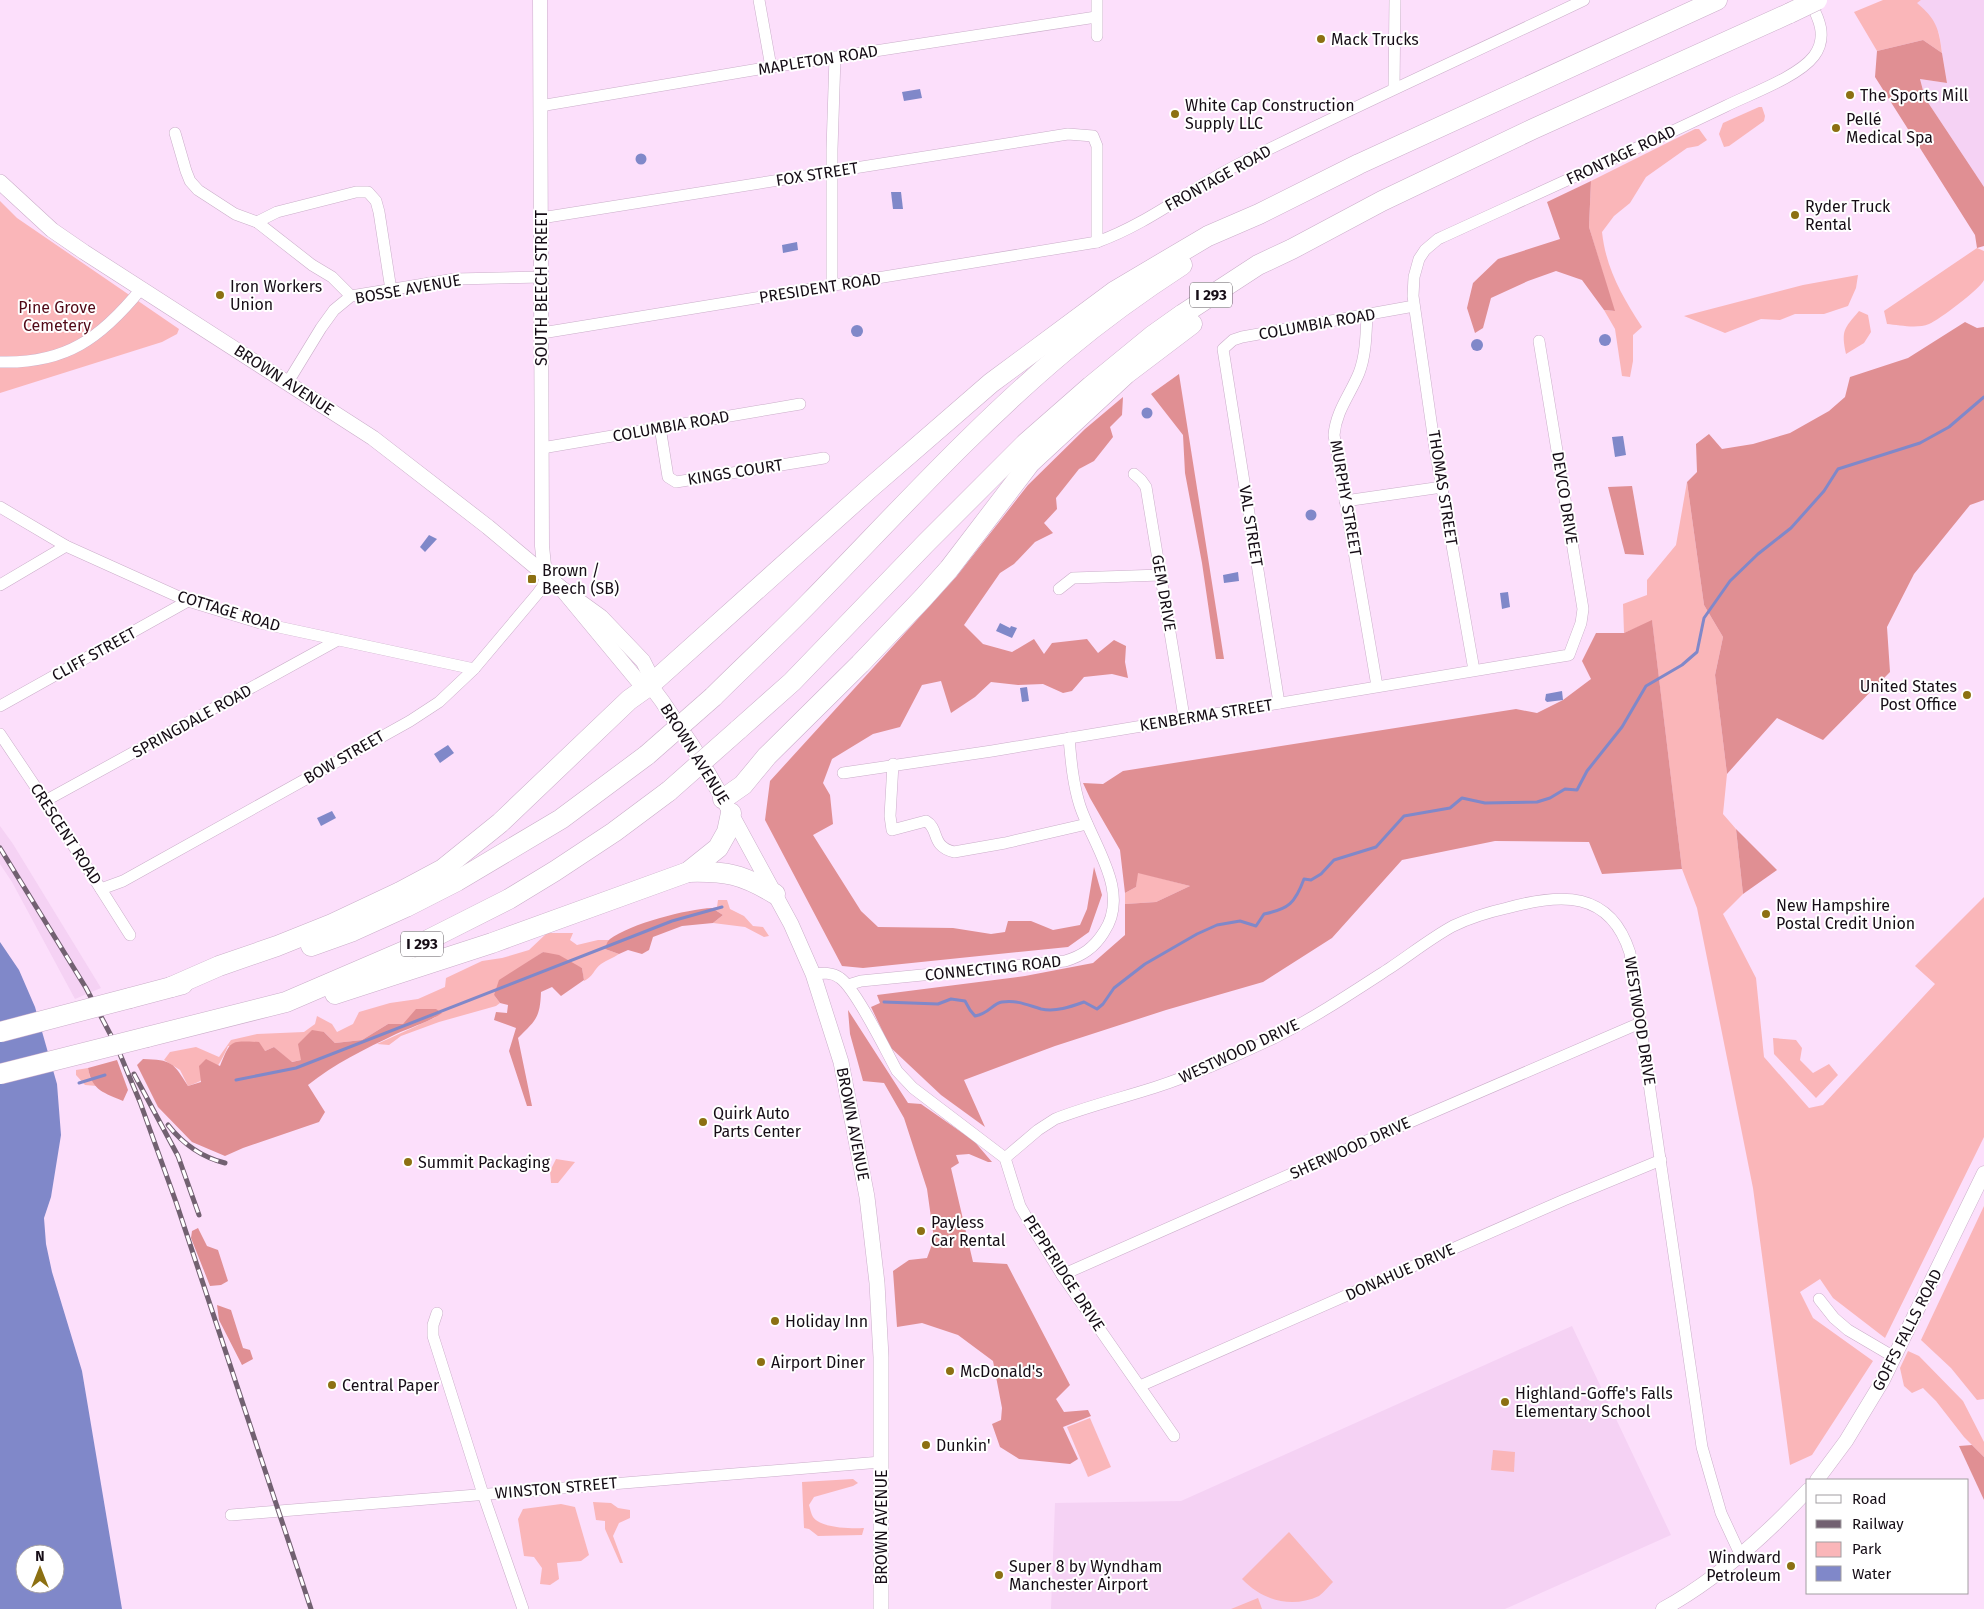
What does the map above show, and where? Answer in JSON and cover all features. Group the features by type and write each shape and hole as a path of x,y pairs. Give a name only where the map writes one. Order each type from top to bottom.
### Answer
{"highway":[{"name":"I 293","path":"0,1032 274,960 353,931 406,907 465,876 561,819 647,755 713,697 809,604 964,443 1016,393 1066,349 1154,284 1259,214 1360,164 1717,0"},
{"name":"I 293","path":"0,1074 286,1002 414,947 510,899 614,832 669,790 792,682 990,479 1066,406 1152,336 1183,314 1258,265 1391,196 1533,129 1817,0"},
{"path":"170,987 219,966 332,924 444,869 495,828 629,700 650,686 990,383 1115,291 1208,236 1259,214"},
{"path":"286,1002 341,993 535,928 688,872 718,848 727,832 727,806 767,756 860,664 923,598 949,569 1030,463 1126,374 1292,249"},
{"path":"688,872 729,873 746,878 775,894"}],"main road":[{"name":"BROWN AVENUE","path":"0,182 52,230 373,438 488,527 561,588 601,617 643,661 649,674 650,686 688,739 792,924 814,974 841,1062 866,1197 878,1312 882,1609"}],"street":[{"name":"SOUTH BEECH STREET","path":"540,0 542,546 545,575"},
{"path":"758,0 771,67"},
{"path":"1096,36 1097,0"},
{"path":"1394,88 1395,0"},
{"name":"FRONTAGE ROAD","path":"1097,242 1150,216 1237,165 1567,4 1584,0"},
{"name":"FRONTAGE ROAD","path":"1414,306 1413,286 1416,266 1425,250 1438,239 1708,114 1798,70 1815,54 1821,38 1818,16 1808,0"},
{"name":"MAPLETON ROAD","path":"540,106 771,67 1096,17"},
{"path":"832,286 832,171 835,57"},
{"path":"175,133 190,181 198,190 230,212 257,222 312,265 332,277 351,296"},
{"name":"FOX STREET","path":"541,218 1068,134 1093,136 1097,146 1097,242"},
{"path":"257,222 278,212 348,194 368,192 376,201 379,212 391,290"},
{"name":"PRESIDENT ROAD","path":"542,332 1097,242"},
{"name":"BOSSE AVENUE","path":"288,382 334,310 351,296 455,279 542,278"},
{"path":"0,362 37,360 76,348 104,330 141,289"},
{"name":"COLUMBIA ROAD","path":"1223,349 1233,340 1242,337 1414,306"},
{"name":"THOMAS STREET","path":"1414,306 1442,487 1474,670"},
{"name":"MURPHY STREET","path":"1367,315 1364,350 1359,372 1336,424 1335,447 1377,686"},
{"name":"DEVCO DRIVE","path":"1539,341 1583,609 1581,623 1569,654"},
{"name":"VAL STREET","path":"1223,349 1279,703"},
{"name":"COLUMBIA ROAD","path":"542,448 800,404"},
{"name":"KINGS COURT","path":"660,427 668,477 676,482 824,458"},
{"name":"GEM DRIVE","path":"1134,474 1146,487 1184,718"},
{"path":"1345,501 1442,487"},
{"name":"COTTAGE ROAD","path":"0,507 66,546 188,601 260,623 474,669"},
{"path":"0,585 66,546"},
{"name":"BOW STREET","path":"101,889 123,881 172,854 410,721 439,702 474,669 538,593 543,586 545,575"},
{"path":"1059,589 1073,578 1160,575"},
{"name":"CLIFF STREET","path":"0,706 188,601"},
{"name":"SPRINGDALE ROAD","path":"45,801 338,640"},
{"name":"KENBERMA STREET","path":"843,773 1069,738 1569,654"},
{"name":"CRESCENT ROAD","path":"0,734 130,935"},
{"name":"CONNECTING ROAD","path":"848,985 861,981 1070,960 1085,953 1106,930 1113,913 1114,902 1110,879 1080,805 1074,782 1069,738"},
{"path":"893,764 890,816 892,830 926,821 932,826 937,841 954,852 1005,843 1087,824"},
{"name":"WESTWOOD DRIVE","path":"1005,1158 1038,1130 1055,1119 1182,1078 1277,1036 1336,1002 1454,926 1474,917 1543,899 1566,898 1588,904 1608,914 1622,932 1630,953 1702,1447 1721,1512 1740,1554"},
{"path":"814,974 829,973 838,976 848,985 897,1071 905,1080 1005,1158"},
{"name":"SHERWOOD DRIVE","path":"1062,1275 1343,1150 1640,1023"},
{"name":"PEPPERIDGE DRIVE","path":"1005,1158 1020,1206 1062,1275 1174,1436"},
{"name":"DONAHUE DRIVE","path":"1140,1386 1555,1204 1661,1160"},
{"name":"GOFFS FALLS ROAD","path":"1818,1479 1846,1440 1883,1380 1984,1173"},
{"path":"1819,1299 1834,1318 1848,1330 1894,1357"},
{"path":"437,1313 433,1325 433,1336 483,1494 523,1609"},
{"name":"WINSTON STREET","path":"231,1516 881,1462"},
{"path":"1663,1609 1702,1583 1772,1528 1806,1492"}],"shaded area":[{"path":"1921,0 1984,0 1984,187 1925,98 1920,79 1947,83 1939,33 1916,3"},
{"path":"1923,40 1942,53 1947,83 1920,79 1925,98 1984,187 1984,246 1977,248 1975,235 1875,77 1877,51"},
{"path":"1591,181 1589,227 1615,311 1604,310 1582,280 1556,271 1528,281 1491,298 1483,328 1475,333 1467,308 1473,283 1498,259 1560,239 1547,202"},
{"path":"1965,322 1977,328 1984,327 1984,500 1970,505 1914,574 1887,627 1890,672 1823,740 1777,718 1727,774 1715,675 1723,637 1704,605 1687,482 1697,472 1696,444 1709,434 1722,449 1753,444 1790,433 1829,411 1845,397 1850,377 1908,358"},
{"path":"1179,374 1224,659 1216,659 1202,563 1185,473 1183,435 1151,394"},
{"path":"1123,397 1122,415 1110,427 1113,437 1094,461 1079,469 1056,498 1057,509 1044,523 1053,533 1035,542 1014,564 1000,573 964,625 983,644 1012,652 1034,639 1044,654 1052,643 1087,639 1098,653 1114,640 1126,646 1125,662 1128,678 1112,674 1084,677 1072,691 1063,693 1043,684 1018,685 991,682 975,697 951,713 941,681 922,685 900,727 873,734 832,759 823,783 830,795 833,824 813,835 861,911 878,927 953,928 991,934 1005,932 1008,921 1031,921 1053,930 1080,925 1087,909 1094,867 1102,895 1089,932 1068,947 863,968 842,966 765,820 770,781 956,577 1028,485 1085,429"},
{"path":"1632,486 1644,555 1625,554 1608,487"},
{"path":"1652,620 1682,869 1602,874 1589,842 1495,841 1402,860 1332,938 1263,982 1166,1010 1055,1046 964,1080 985,1127 941,1095 890,1047 871,1007 880,1003 877,995 1025,976 1093,963 1125,935 1125,904 1156,902 1190,886 1138,873 1136,887 1125,893 1120,850 1083,783 1103,784 1123,771 1516,709 1537,713 1563,700 1591,679 1582,661 1596,633 1624,633"},
{"path":"0,826 13,844 101,988 75,999 12,882 0,864"},
{"path":"1736,829 1777,870 1743,894"},
{"path":"712,908 723,915 713,923 682,926 653,937 649,950 642,954 628,950 619,954 605,949 607,942 619,933 644,923 674,914"},
{"path":"543,952 559,955 582,968 584,980 561,996 552,987 541,992 540,1008 536,1018 518,1038 532,1106 527,1106 509,1051 516,1028 494,1020 496,1012 507,1013 508,1005 500,1003 494,995 499,980"},
{"path":"416,1009 436,1009 442,1013 431,1020 361,1051 328,1070 308,1085 325,1112 319,1122 225,1156 192,1142 158,1107 137,1065 143,1059 160,1060 171,1064 188,1086 201,1082 199,1066 206,1059 220,1066 230,1046 237,1042 259,1042 265,1051 274,1047 292,1062 301,1060 298,1044 312,1030 324,1032 335,1043 362,1040 388,1024 403,1024"},
{"path":"848,1010 908,1103 921,1104 974,1141 992,1162 969,1154 956,1155 959,1163 951,1168 973,1262 1007,1264 1070,1385 1056,1399 1064,1412 1088,1410 1091,1416 1063,1427 1078,1459 1070,1464 1019,1459 1000,1447 992,1424 1001,1420 1002,1408 993,1361 958,1335 922,1323 897,1327 893,1271 909,1260 927,1258 934,1239 927,1189 904,1118 884,1083 863,1081 850,1034"},
{"path":"117,1060 128,1090 123,1101 100,1090 93,1082 88,1068"},
{"path":"198,1228 207,1246 218,1250 228,1281 221,1285 210,1286 191,1238 192,1231"},
{"path":"217,1305 231,1310 243,1348 250,1350 253,1359 242,1365 219,1320"},
{"name":"Highland-Goffe's Falls Elementary School","path":"1572,1326 1671,1535 1505,1609 1051,1609 1055,1503 1181,1501"},
{"path":"1972,1445 1984,1457 1984,1500 1959,1446"}],"green space":[{"path":"1883,0 1921,0 1917,3 1936,25 1942,53 1923,40 1877,51 1854,12"},
{"path":"1762,107 1765,116 1764,121 1729,146 1724,147 1719,134 1723,123"},
{"path":"1695,129 1699,129 1707,140 1698,146 1687,148 1646,177 1630,203 1614,216 1602,232 1607,258 1616,282 1642,327 1633,335 1633,361 1630,377 1622,376 1615,329 1604,310 1614,311 1589,227 1591,181"},
{"name":"Pine Grove Cemetery","path":"0,201 17,218 179,329 177,334 162,342 0,393"},
{"path":"1977,248 1984,251 1984,280 1968,296 1929,324 1914,326 1887,324 1884,311"},
{"path":"1858,275 1856,288 1848,306 1824,314 1795,314 1780,320 1761,319 1725,333 1684,316 1803,285"},
{"path":"1859,311 1868,315 1871,332 1864,343 1846,354 1845,330"},
{"path":"1687,482 1704,605 1723,637 1715,675 1727,774 1723,814 1736,829 1743,894 1723,914 1756,978 1764,1057 1809,1108 1823,1105 1935,984 1915,966 1984,897 1984,1137 1885,1338 1833,1298 1820,1279 1800,1292 1813,1318 1873,1361 1812,1455 1790,1465 1753,1188 1697,908 1682,869 1652,621 1624,633 1623,604 1647,595 1647,580 1676,545"},
{"path":"1137,872 1190,886 1156,902 1125,904 1125,893 1136,887"},
{"path":"718,900 727,900 730,909 744,916 753,926 763,927 769,936 764,937 745,927 713,923 723,915 712,908 717,907"},
{"path":"547,933 573,933 570,940 577,945 598,940 609,940 605,949 619,954 601,964 584,981 582,968 543,952 529,962 494,995 500,1003 496,1006 439,1022 401,1036 389,1045 377,1044 441,1013 403,1024 388,1024 362,1040 335,1043 324,1032 301,1060 291,1062 274,1047 265,1051 228,1046 221,1061 209,1076 188,1086 180,1070 164,1060 170,1052 196,1047 219,1057 231,1040 257,1034 304,1032 315,1024 317,1016 332,1024 337,1032 353,1024 359,1012 390,1003 418,999 445,987 446,978 482,961 502,958 529,950"},
{"path":"1773,1038 1796,1040 1802,1048 1800,1060 1813,1073 1829,1064 1838,1075 1816,1098 1774,1054"},
{"path":"88,1068 90,1077 97,1086 85,1085 76,1075 76,1070"},
{"path":"556,1159 575,1162 558,1183 551,1183 550,1171"},
{"path":"1984,1206 1984,1399 1977,1400 1951,1368 1921,1340"},
{"path":"1908,1351 1919,1356 1963,1401 1984,1442 1984,1457 1964,1437 1936,1401 1923,1388 1912,1393 1904,1386 1900,1368"},
{"path":"1090,1418 1111,1467 1088,1477 1067,1427"},
{"path":"1493,1450 1515,1452 1514,1472 1491,1470"},
{"path":"853,1479 858,1483 814,1497 809,1505 812,1516 822,1524 837,1527 864,1528 862,1535 818,1536 809,1529 804,1528 802,1482"},
{"path":"593,1502 611,1503 618,1508 630,1510 630,1518 619,1523 613,1536 623,1563 620,1563 605,1529 605,1521 596,1520"},
{"path":"561,1504 575,1507 589,1555 581,1561 557,1563 559,1579 550,1585 540,1584 542,1568 534,1557 524,1556 518,1519 523,1509"},
{"path":"1289,1532 1333,1582 1319,1596 1298,1602 1278,1600 1259,1592 1242,1579"},
{"path":"1258,1598 1262,1609 1231,1609"}],"water":[{"path":"920,89 922,98 904,101 902,92"},
{"path":"639,154 643,154 646,159 645,163 639,164 636,161 636,157"},
{"path":"891,192 901,192 903,209 893,209"},
{"path":"797,242 798,250 783,253 782,245"},
{"path":"859,325 862,326 862,336 855,337 852,336 851,329 852,326"},
{"path":"1603,334 1607,334 1611,340 1607,346 1603,346 1599,342 1599,338"},
{"path":"1475,339 1479,339 1483,345 1479,351 1475,351 1471,347 1471,343"},
{"path":"1147,407 1153,413 1147,419 1141,413"},
{"path":"1623,436 1626,455 1615,457 1612,437"},
{"path":"1309,510 1313,510 1316,515 1315,519 1309,520 1306,517 1306,513"},
{"path":"429,535 437,539 425,552 420,547"},
{"path":"1238,572 1239,581 1224,583 1223,575"},
{"path":"1508,592 1510,607 1502,609 1500,593"},
{"path":"1000,623 1010,628 1011,626 1017,628 1012,638 996,631"},
{"path":"1027,687 1029,701 1022,702 1020,688"},
{"path":"1562,691 1563,700 1547,702 1545,700 1546,694"},
{"path":"448,745 454,753 440,763 434,754"},
{"path":"332,811 336,818 321,826 317,818"},
{"path":"0,942 19,970 35,1007 57,1084 61,1135 51,1197 44,1218 46,1244 52,1272 82,1371 122,1609 0,1609"}],"waterway":[{"path":"884,1002 938,1004 951,999 965,1001 975,1016 984,1013 996,1004 1008,1002 1022,1003 1041,1009 1052,1010 1084,1002 1097,1009 1103,1004 1114,988 1145,964 1197,934 1217,925 1240,921 1256,926 1264,914 1280,910 1290,904 1304,879 1311,880 1321,874 1334,860 1376,847 1404,816 1450,808 1462,798 1485,803 1537,802 1550,798 1565,789 1577,790 1587,771 1622,727 1646,686 1682,665 1697,652 1704,618 1730,581 1758,554 1791,528 1824,491 1838,469 1920,443 1949,427 1984,397"},
{"path":"236,1080 296,1068 672,921 722,907"},
{"path":"79,1083 105,1075"}],"railway":[{"path":"0,848 86,988 117,1047 140,1102 176,1202 311,1609"},
{"path":"134,1074 178,1156 199,1215"},
{"path":"168,1125 193,1149 225,1163"}],"place":[{"name":"Mack Trucks","path":"1321,39"},
{"name":"The Sports Mill","path":"1850,95"},
{"name":"White Cap Construction Supply LLC","path":"1175,114"},
{"name":"Pellé Medical Spa","path":"1836,128"},
{"name":"Ryder Truck Rental","path":"1795,215"},
{"name":"Iron Workers Union","path":"220,295"},
{"name":"Brown / Beech (SB)","path":"532,579"},
{"name":"United States Post Office","path":"1967,695"},
{"name":"New Hampshire Postal Credit Union","path":"1766,914"},
{"name":"Quirk Auto Parts Center","path":"703,1122"},
{"name":"Summit Packaging","path":"408,1162"},
{"name":"Payless Car Rental","path":"921,1231"},
{"name":"Holiday Inn","path":"775,1321"},
{"name":"Airport Diner","path":"761,1362"},
{"name":"McDonald's","path":"950,1371"},
{"name":"Central Paper","path":"332,1385"},
{"name":"Highland-Goffe's Falls Elementary School","path":"1505,1402"},
{"name":"Dunkin'","path":"926,1445"},
{"name":"Windward Petroleum","path":"1791,1566"},
{"name":"Super 8 by Wyndham Manchester Airport","path":"999,1575"}]}
